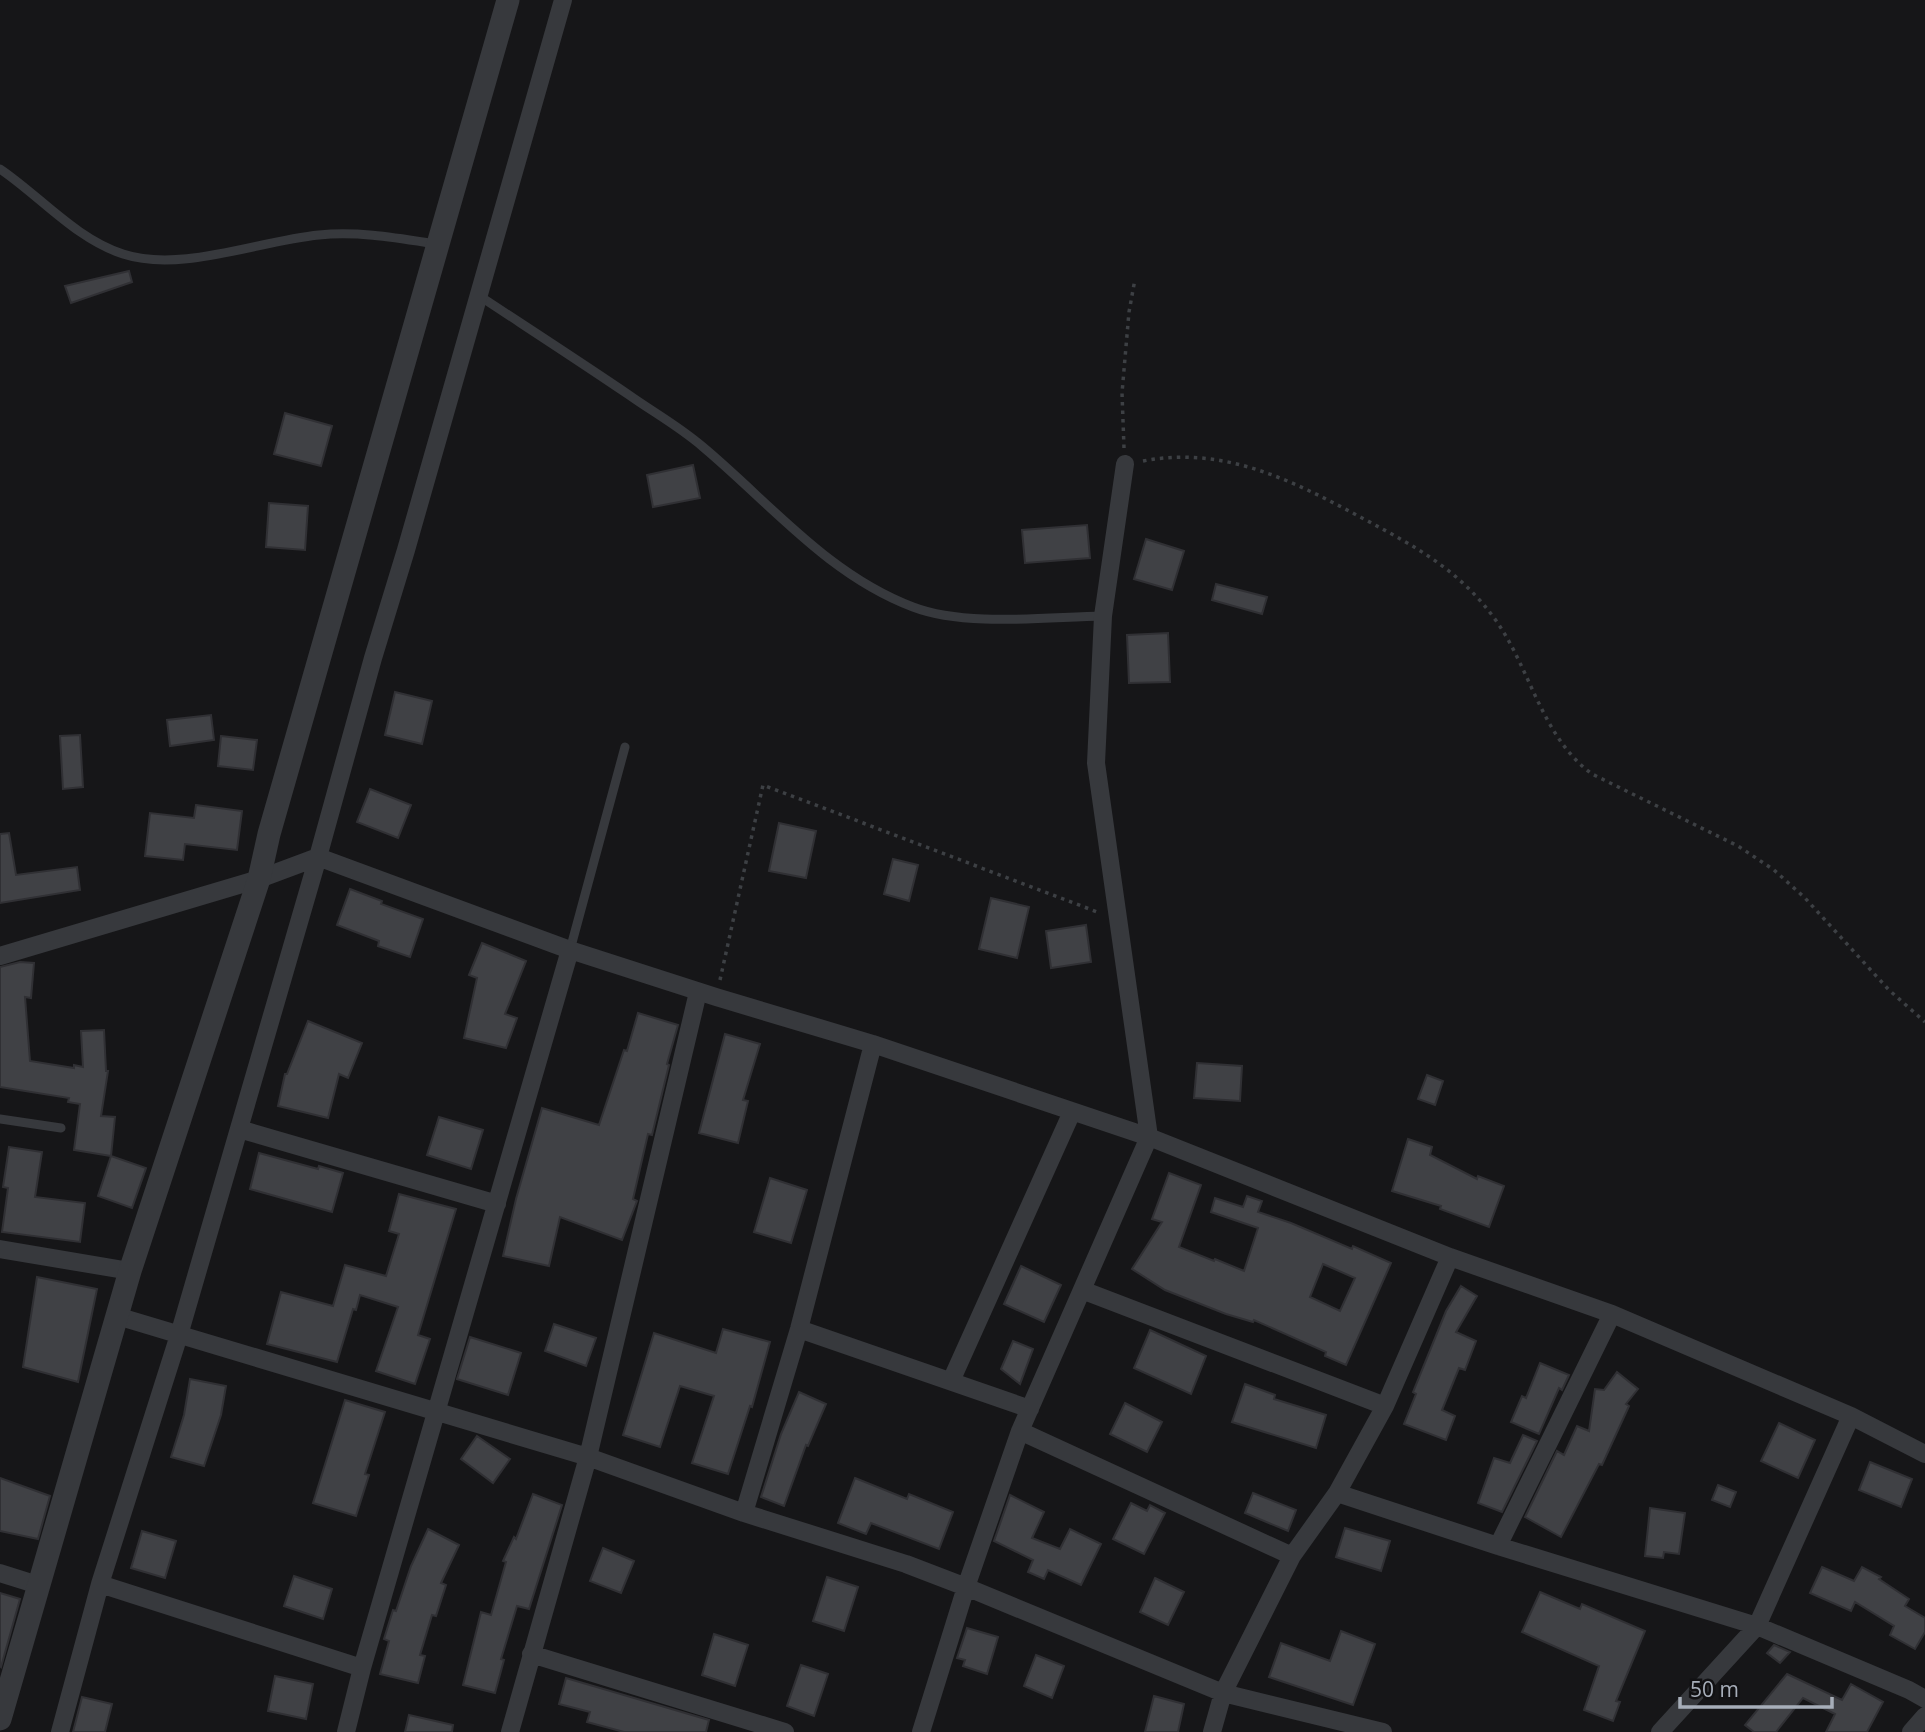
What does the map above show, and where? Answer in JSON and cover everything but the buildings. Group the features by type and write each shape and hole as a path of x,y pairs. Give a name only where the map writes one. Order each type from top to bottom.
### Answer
{"street":[{"path":"0,1719 130,1271 259,879 269,834 509,0"},
{"path":"60,1732 100,1584 179,1335 318,857 563,0"},
{"path":"921,1732 966,1587 1020,1431 1149,1137 1096,763 1103,616 1125,464"},
{"path":"0,956 259,879 318,857 570,950 716,998 873,1044 1149,1137 1450,1257 1612,1314 1852,1416 1925,1454"},
{"path":"346,1732 362,1668 570,950"},
{"path":"510,1732 588,1457 698,992"},
{"path":"744,1513 799,1329 873,1044"},
{"path":"951,1381 1072,1112"},
{"path":"239,1129 497,1204"},
{"path":"0,1249 130,1271"},
{"path":"1212,1732 1223,1693 1292,1556 1337,1493 1385,1406 1450,1257"},
{"path":"1082,1290 1385,1406"},
{"path":"1498,1546 1612,1314"},
{"path":"117,1316 588,1457 744,1513 906,1564 1223,1693 1383,1732"},
{"path":"799,1329 1030,1409"},
{"path":"1660,1732 1756,1626 1852,1416"},
{"path":"1020,1431 1292,1556"},
{"path":"1337,1493 1756,1626 1925,1699"},
{"path":"0,1573 38,1585"},
{"path":"100,1584 362,1668"},
{"path":"531,1654 785,1732"},
{"path":"1911,1732 1925,1716"}],"lane":[{"path":"0,169 98,243 124,254 153,260 183,260 323,235 359,233 438,244"},
{"path":"478,295 702,445 799,535 831,560 886,594 913,607 940,615 965,618 1103,616"},
{"path":"570,950 625,747"},
{"path":"0,1119 61,1128"}],"path":[{"path":"1135,279 1129,312 1122,393 1125,464 1160,458 1213,458 1263,470 1310,490 1431,556 1466,584 1492,615 1560,743 1580,765 1592,774 1738,846 1774,870 1805,898 1889,990 1925,1022"},
{"path":"716,998 764,785 1118,920"}]}
